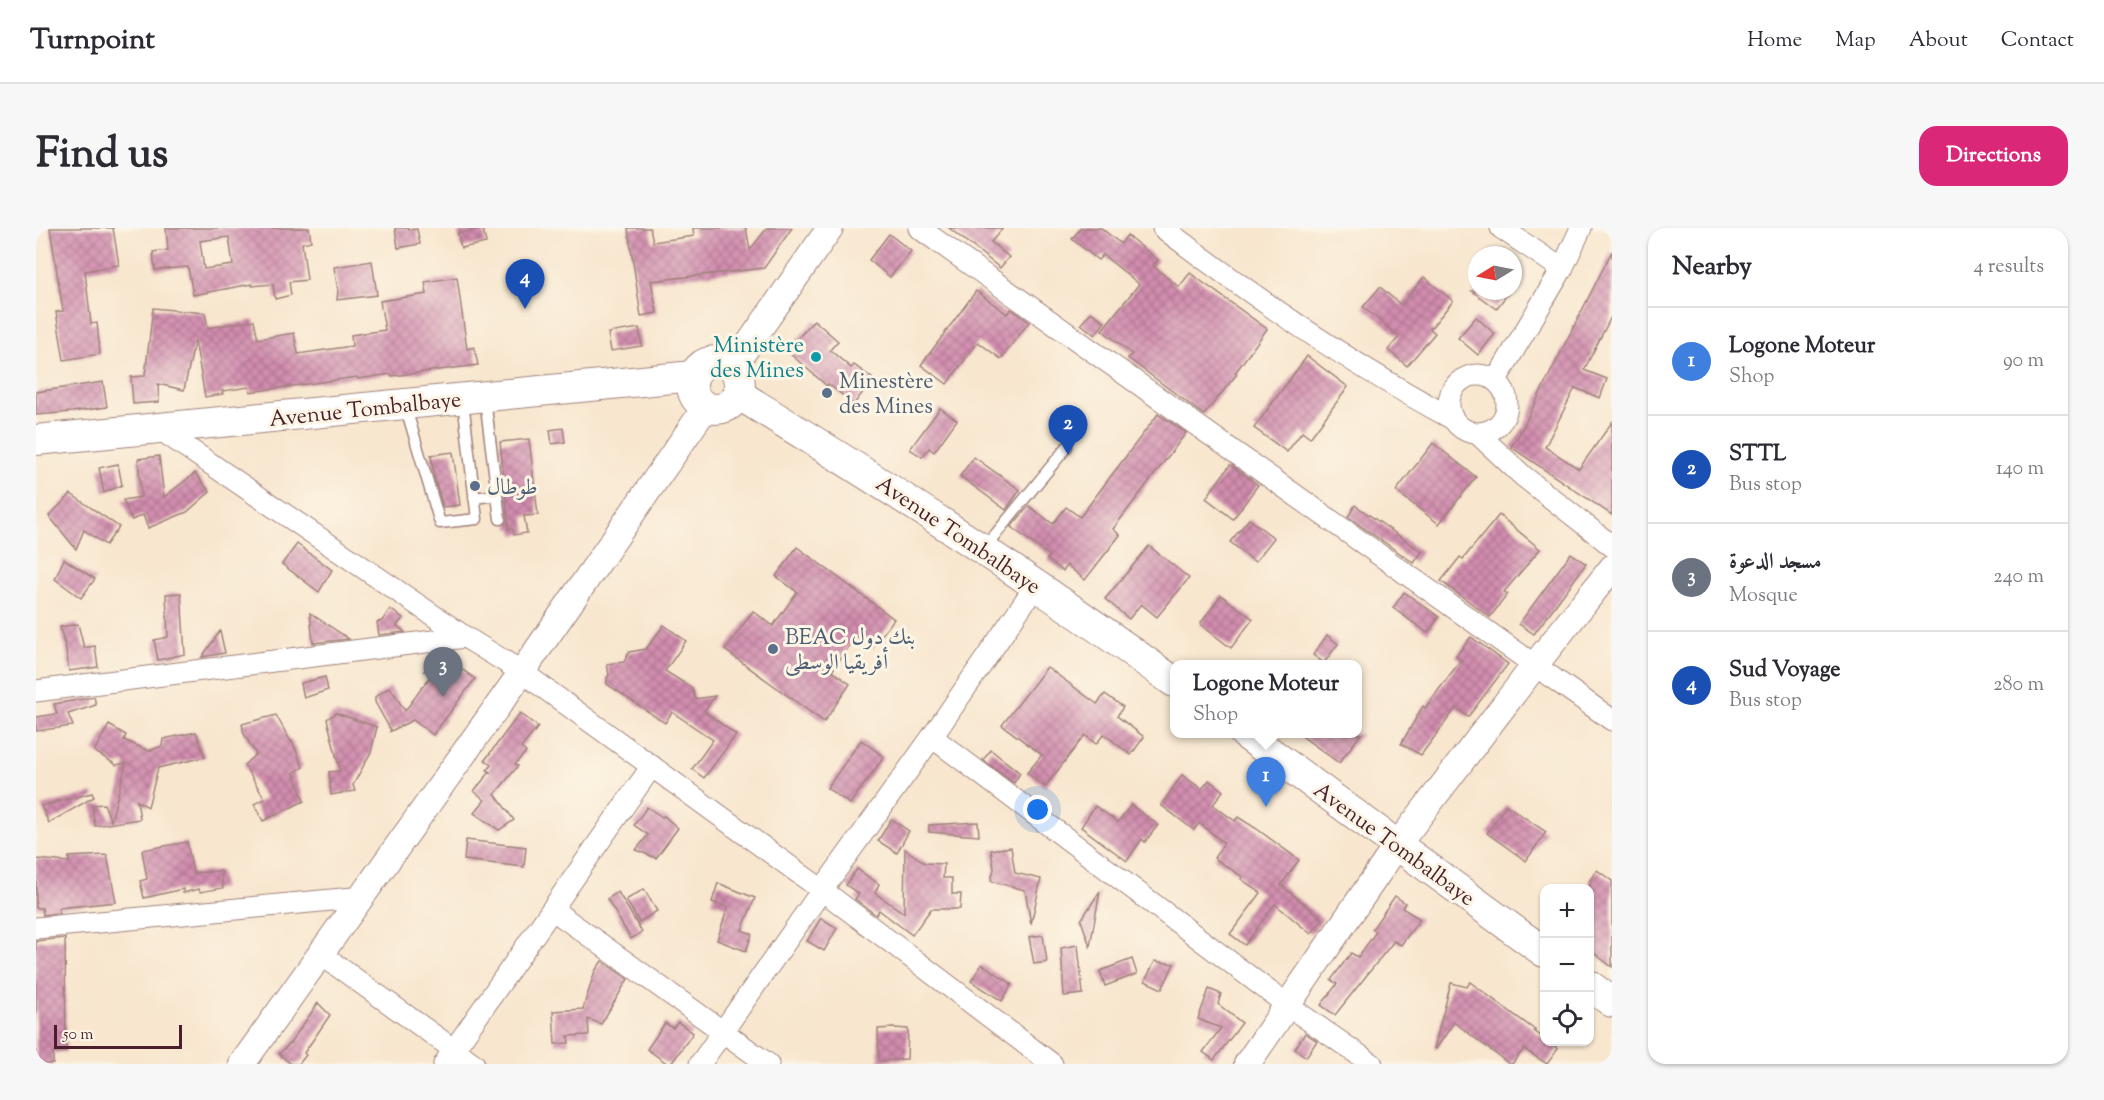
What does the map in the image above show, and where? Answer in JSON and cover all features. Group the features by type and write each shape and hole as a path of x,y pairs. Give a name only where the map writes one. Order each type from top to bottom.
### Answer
{"main road":[{"path":"711,361 719,361 735,381 732,402 725,407 715,409 699,402 692,385 693,376 704,364 711,361"},
{"name":"Avenue Tombalbaye","path":"36,440 693,376"},
{"name":"Avenue Tombalbaye","path":"735,381 1036,585 1170,679"},
{"name":"Avenue Tombalbaye","path":"1251,738 1540,948"},
{"path":"1594,989 1612,1002"}],"street":[{"path":"735,381 831,228"},
{"path":"919,228 1612,720"},
{"path":"1163,228 1292,323 1393,387 1453,419 1463,430 1478,434 1491,431 1502,423 1507,410 1507,396 1503,387 1488,376 1478,375 1461,380 1455,386 1449,402 1453,419"},
{"path":"1502,228 1562,269"},
{"path":"1496,380 1562,269 1581,228"},
{"path":"242,1064 522,672 706,407"},
{"path":"158,428 465,637 522,672 822,890 1052,1064"},
{"path":"1478,434 1523,476 1612,546"},
{"path":"1248,1064 1398,844 1534,665 1612,568"},
{"path":"700,1064 932,737 1036,585"},
{"path":"36,690 465,637"},
{"path":"932,737 1287,1005 1372,1064"},
{"path":"450,1057 652,766"},
{"path":"36,928 363,897"},
{"path":"553,910 768,1064"},
{"path":"320,953 450,1057 474,1064"}],"lane":[{"path":"473,397 490,441 500,519"},
{"path":"405,404 440,523 477,519 468,444 473,397"},
{"path":"468,444 490,441"},
{"path":"983,550 1066,447"},
{"path":"474,498 496,495"}],"building":[{"path":"50,228 113,228 119,265 85,271 91,324 97,323 100,354 64,360 56,312 63,311"},
{"path":"166,228 309,228 311,241 302,243 307,280 289,282 291,295 275,299 273,284 252,286 252,284 193,295 188,267 155,270 153,252 168,250","holes":["229,237 233,265 204,269 200,241"]},
{"path":"395,228 417,229 420,244 398,248"},
{"path":"628,228 650,228 653,242 694,236 693,228 746,228 750,250 767,228 792,228 764,268 651,281 657,313 641,316"},
{"path":"949,228 1003,228 991,242 1009,257 1000,268"},
{"path":"1081,228 1101,228 1121,244 1127,235 1158,260 1153,266 1179,287 1190,273 1267,329 1235,373 1237,374 1204,415 1128,358 1132,354 1102,330 1139,284 1103,255 1098,260 1072,239"},
{"path":"483,229 486,243 461,248 458,233"},
{"path":"889,234 911,251 890,277 869,260"},
{"path":"1612,251 1612,315 1584,370 1607,379 1600,398 1575,388 1545,447 1579,469 1612,422 1612,515 1511,447"},
{"path":"372,261 377,295 337,300 338,290 334,267"},
{"path":"457,277 467,349 474,347 478,365 392,376 391,374 358,379 357,377 250,392 249,387 222,391 223,394 205,397 195,340 184,390 158,384 159,402 133,404 131,377 145,376 153,308 205,313 208,328 254,320 258,339 294,333 298,354 352,346 351,335 385,330 380,301 427,294 425,282"},
{"path":"1424,277 1453,301 1430,329 1435,333 1407,366 1388,350 1399,337 1363,307 1380,287 1401,305"},
{"path":"976,291 1007,314 1011,309 1029,322 1001,359 978,342 947,384 921,365"},
{"path":"1484,300 1503,300 1496,309"},
{"path":"1091,312 1105,322 1095,335 1081,324"},
{"path":"1476,317 1495,334 1478,355 1458,338"},
{"name":"Ministère des Mines","path":"814,320 838,341 830,350 851,368 854,365 873,379 854,404 828,384 827,386 787,351"},
{"path":"639,328 642,346 611,351 608,333"},
{"path":"1307,356 1348,387 1310,438 1302,432 1287,452 1254,428"},
{"path":"103,382 107,407 36,415 36,392"},
{"path":"940,408 957,420 934,452 929,448 922,457 910,449"},
{"path":"1158,414 1186,433 1113,529 1120,535 1085,580 1067,565 1063,571 1047,559 1050,556 1011,527 1029,506 1053,524 1066,507 1080,517"},
{"path":"563,428 565,442 552,444 550,430"},
{"path":"529,439 538,515 524,516 527,533 514,535 513,529 509,529 500,442"},
{"path":"1433,443 1476,477 1439,524 1396,491"},
{"path":"453,452 460,505 443,507 431,455"},
{"path":"159,456 164,497 195,473 210,492 187,512 148,528 143,515 132,520 123,500 141,497 138,459"},
{"path":"974,457 1020,490 1006,510 960,476"},
{"path":"118,464 122,485 104,493 99,468"},
{"path":"1230,465 1258,485 1233,519 1206,498"},
{"path":"71,494 119,527 106,545 84,530 76,549 49,516"},
{"path":"1355,505 1422,552 1414,563 1348,517"},
{"path":"1499,515 1540,549 1504,592 1508,594 1490,617 1441,581 1460,557 1463,559"},
{"path":"1249,519 1274,538 1255,562 1230,542"},
{"path":"297,544 332,570 319,592 282,564"},
{"path":"1149,546 1189,578 1157,617 1141,604 1129,619 1105,599"},
{"path":"797,547 894,619 872,648 856,636 832,671 850,684 824,722 725,650 753,611 773,626 797,592 776,576"},
{"path":"1571,553 1586,564 1534,634 1519,624"},
{"path":"64,559 95,579 81,598 55,579"},
{"path":"1404,592 1439,617 1428,633 1393,608"},
{"path":"181,593 185,654 158,660 154,640 168,637 166,594"},
{"path":"1221,595 1253,619 1231,648 1200,624"},
{"path":"390,609 403,618 397,626 405,632 379,635 377,622 382,621"},
{"path":"310,613 349,639 313,643"},
{"path":"78,624 84,648 95,646 98,667 69,671 60,627"},
{"path":"664,625 686,641 665,671 692,688 695,699 715,696 704,711 736,735 704,778 692,769 713,740 672,712 665,723 607,684 609,675 607,664 624,662 629,652 646,649"},
{"path":"220,631 225,653 202,657"},
{"path":"1327,635 1338,644 1326,660 1320,660 1313,655"},
{"path":"1471,637 1508,664 1468,717 1456,708 1421,755 1401,744 1423,706 1425,708 1461,660 1456,656"},
{"path":"441,654 475,679 433,735 413,720 391,731 375,702 375,697 390,687 405,711 435,670 424,671"},
{"path":"1047,667 1097,704 1105,694 1123,707 1117,716 1144,737 1131,755 1104,734 1096,744 1085,735 1045,787 1027,773 1042,755 1002,725"},
{"path":"325,677 328,690 304,698 301,683"},
{"path":"94,697 96,705 68,714 73,726 36,731 36,717 57,714 54,704"},
{"path":"336,713 377,727 371,752 353,785 355,791 331,795 329,772 340,771 327,719"},
{"path":"520,713 538,727 521,748 526,752 515,764 518,766 495,794 514,820 499,830 474,813 485,800 474,791 490,772 487,770 491,765 485,760"},
{"path":"276,715 292,741 303,767 294,773 304,801 263,821 254,804 265,799 244,765 256,754 244,734 242,724"},
{"path":"109,725 126,735 124,740 149,751 162,746 163,739 196,732 205,757 158,768 148,807 137,801 140,819 95,826 92,805 104,804 111,821 126,763 116,765 94,751"},
{"path":"1305,738 1358,738 1339,763"},
{"path":"861,740 884,757 850,804 827,788"},
{"path":"991,750 1020,773 1014,783 983,760"},
{"path":"1182,775 1202,789 1209,780 1223,791 1213,805 1235,821 1238,817 1257,829 1299,860 1281,885 1323,919 1311,934 1275,904 1245,945 1230,934 1261,893 1241,879 1243,877 1214,858 1224,843 1199,823 1194,830 1161,805"},
{"path":"92,793 94,797 49,823 41,806"},
{"path":"1131,805 1158,825 1145,842 1142,839 1127,861 1081,827 1095,806 1118,822"},
{"path":"1506,805 1546,832 1526,861 1487,833"},
{"path":"647,807 662,817 664,816 678,828 656,858 636,850 648,835 634,825"},
{"path":"891,819 909,831 897,853 878,841"},
{"path":"978,822 979,836 929,832 929,825"},
{"path":"466,840 526,847 524,867 464,860"},
{"path":"187,842 193,873 221,871 223,888 200,892 199,889 183,893 183,889 144,898 140,881 147,879 142,850"},
{"path":"1011,847 1015,873 1041,879 1031,924 1025,890 991,881 994,869 991,850"},
{"path":"905,849 925,863 944,864 943,878 952,878 952,894 961,894 960,909 931,909 912,935 879,910 876,915 855,899 859,894 846,885 857,869 879,884 875,893 904,913"},
{"path":"107,855 116,902 58,908 59,913 43,915 42,908 36,908 36,859 69,862 69,857"},
{"path":"1597,870 1612,881 1612,967 1594,953 1594,884 1590,884"},
{"path":"718,883 755,898 742,930 752,934 746,951 717,940 728,907 712,902"},
{"path":"644,889 657,911 639,922 626,900"},
{"path":"1100,891 1090,946 1081,920"},
{"path":"618,892 642,932 631,939 607,899"},
{"path":"1395,896 1405,903 1402,908 1420,919 1401,945 1394,941 1335,1015 1321,1005 1337,984 1331,980 1351,953 1358,957 1376,932 1372,929"},
{"path":"821,918 837,928 824,951 807,941"},
{"path":"1043,935 1047,962 1034,964 1029,937"},
{"path":"65,938 66,1052 53,1053 53,1064 36,1064 36,941"},
{"path":"1078,945 1083,994 1064,996 1061,948"},
{"path":"1132,959 1137,974 1105,986 1100,971"},
{"path":"602,961 628,979 601,1024 588,1019 589,1035 568,1036 569,1043 555,1044 553,1011 583,1009 595,971"},
{"path":"1155,961 1174,964 1162,989 1145,981"},
{"path":"982,964 1012,984 1002,1001 971,981"},
{"path":"1470,982 1535,1030 1540,1035 1540,1046 1554,1046 1558,1049 1547,1064 1524,1049 1512,1064 1509,1064 1454,1022 1436,1049 1434,1048 1451,983 1467,987"},
{"path":"1209,989 1221,994 1218,1004 1242,1023 1214,1060 1203,1052 1221,1028 1198,1019"},
{"path":"318,1003 330,1015 299,1064 291,1064 279,1054 291,1042"},
{"path":"678,1022 693,1033 671,1064 668,1064 647,1049 665,1023 673,1028"},
{"path":"878,1029 908,1029 907,1059 879,1061"},
{"path":"1305,1033 1317,1041 1306,1057 1295,1049"}],"place":[{"name":"Sud Voyage","path":"525,309"},
{"name":"Ministère des Mines","path":"816,357"},
{"name":"Minestère des Mines","path":"827,393"},
{"name":"STTL","path":"1068,455"},
{"name":"طوطال","path":"475,486"},
{"name":"BEAC بنك دول أفريقيا الوسطى","path":"773,649"},
{"name":"مسجد الدعوة","path":"443,697"},
{"name":"Logone Moteur","path":"1266,807"}]}
